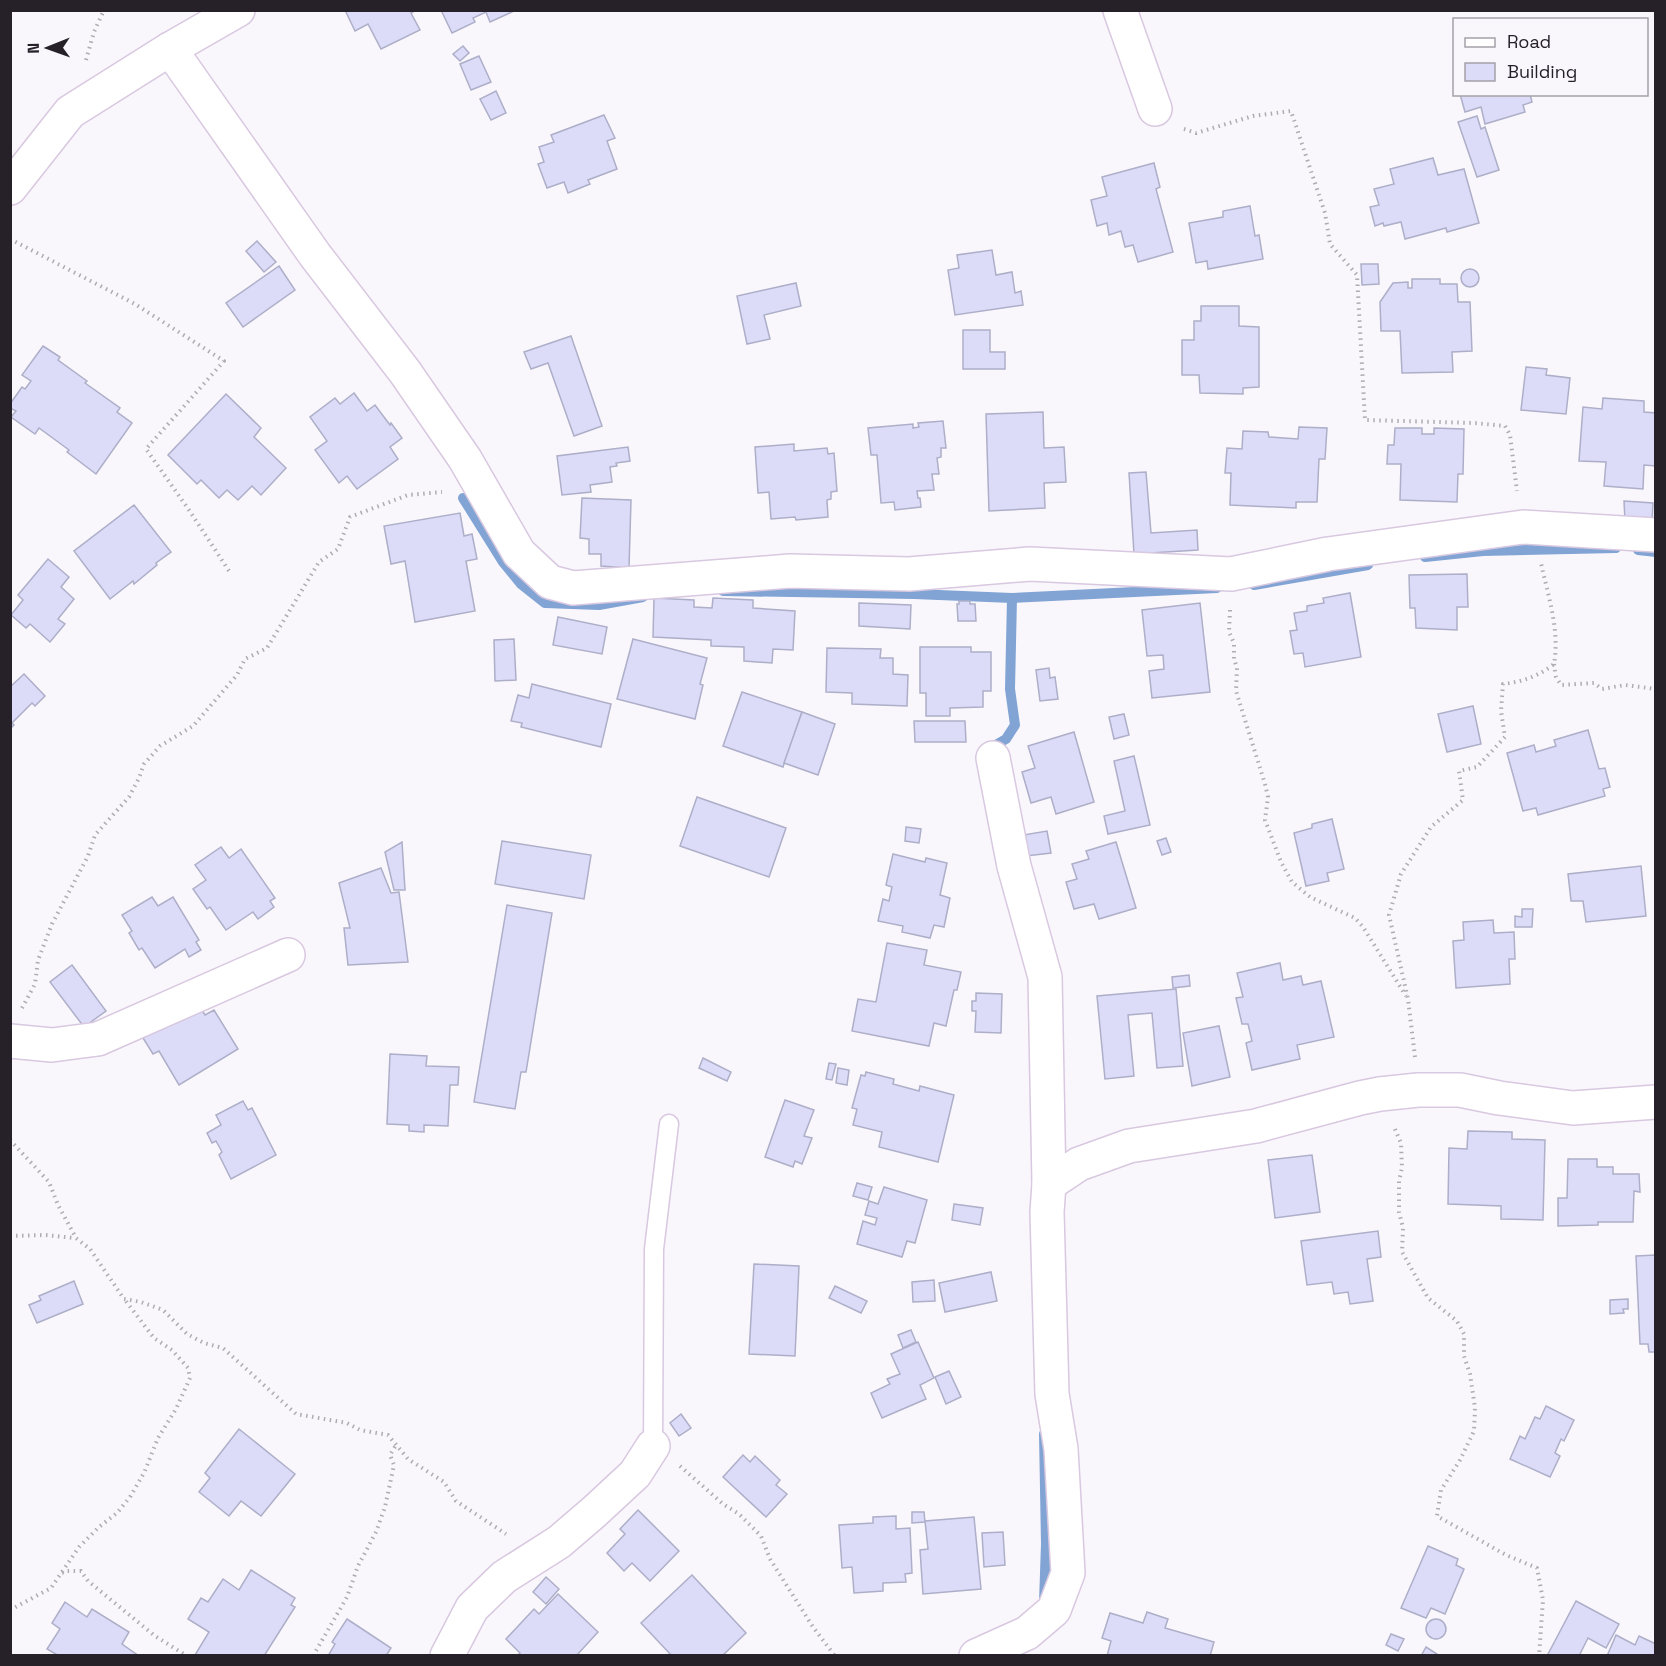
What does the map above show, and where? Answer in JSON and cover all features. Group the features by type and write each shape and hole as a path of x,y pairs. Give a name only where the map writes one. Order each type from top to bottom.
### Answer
{"street":[{"path":"10,188 70,112 170,49 238,10"},
{"path":"1120,10 1155,109"},
{"path":"170,49 315,255 405,372 465,459 519,553 550,582 573,588 790,572 909,574 1030,564 1231,574 1328,554 1531,528 1656,535"},
{"path":"976,1656 1028,1633 1054,1610 1068,1573 1061,1449 1052,1394 1047,1212 1049,1184 1045,976 1014,866 993,758"},
{"path":"14,1029 52,1045 98,1039 288,955"},
{"path":"1049,1184 1079,1164 1129,1146 1256,1126 1360,1098 1404,1092 1460,1090 1572,1108 1656,1102"},
{"path":"447,1656 472,1608 504,1577 559,1542 635,1474 654,1446"}],"lane":[{"path":"654,1446 654,1249 669,1124"}],"path":[{"path":"1155,109 1174,125 1196,134 1253,116 1291,111 1325,213 1330,244 1358,275 1365,420 1505,426 1510,435 1513,471 1538,550 1554,622 1557,650 1554,664 1556,677 1562,685 1594,683 1602,689 1625,685 1656,689"},
{"path":"10,239 135,304 224,361 146,450 189,510 229,572"},
{"path":"14,1029 26,999 35,984 38,960 52,924 88,856 95,835 129,797 144,764 160,746 193,726 237,675 245,659 267,648 319,562 338,549 350,518 408,495 455,490 477,480"},
{"path":"1231,574 1229,632 1234,643 1234,659 1237,668 1236,692 1268,797 1265,820 1281,862 1292,882 1310,897 1355,918 1408,999"},
{"path":"1539,1656 1543,1600 1537,1568 1506,1555 1437,1516 1441,1490 1460,1460 1474,1431 1475,1408 1470,1374 1464,1356 1464,1334 1456,1321 1428,1298 1402,1252 1403,1228 1399,1212 1401,1143 1390,1120 1404,1092 1408,999 1389,915 1401,874 1431,827 1463,800 1459,771 1477,767 1505,737 1501,711 1503,684 1520,682 1544,672 1554,664"},
{"path":"10,1140 49,1182 58,1205 76,1238 90,1249 154,1338 172,1350 188,1368 190,1378 158,1438 144,1473 117,1514 99,1527 79,1547 51,1588 10,1610"},
{"path":"10,1236 45,1235 76,1238"},
{"path":"124,1299 141,1302 162,1310 187,1334 204,1343 223,1348 296,1414 347,1423 360,1430 388,1435 408,1459 444,1482 456,1501 514,1540 534,1558"},
{"path":"313,1656 347,1597 358,1566 376,1532 385,1507 394,1465 390,1455 396,1445"},
{"path":"654,1446 694,1476 761,1536 770,1559 813,1627 835,1656"},
{"path":"61,1573 81,1571 88,1581 155,1636 187,1656"}],"building":[{"path":"345,10 416,10 411,13 420,30 381,49 368,24 355,31"},
{"path":"441,10 511,10 512,12 490,22 486,12 473,18 475,22 452,33"},
{"path":"463,46 469,53 460,61 453,54"},
{"path":"479,56 491,82 471,90 460,64"},
{"path":"496,91 506,113 491,120 480,99"},
{"path":"1461,96 1530,96 1532,102 1523,105 1525,112 1485,124 1481,107 1465,112"},
{"path":"604,115 615,138 607,141 617,169 588,180 590,184 568,193 564,182 547,188 538,164 544,162 539,147 554,142 551,135"},
{"path":"1477,116 1481,129 1485,127 1499,170 1477,177 1458,122"},
{"path":"1433,158 1438,175 1464,169 1479,223 1447,232 1446,228 1405,239 1401,222 1375,226 1370,207 1379,205 1374,189 1394,184 1390,169"},
{"path":"1154,163 1160,187 1156,189 1173,252 1138,262 1133,245 1125,247 1121,231 1109,235 1107,223 1097,226 1091,200 1107,196 1102,177"},
{"path":"1250,206 1255,236 1259,235 1263,259 1208,269 1207,261 1196,263 1189,223 1223,217 1223,211"},
{"path":"257,241 276,262 264,272 246,251"},
{"path":"992,250 996,275 1012,272 1015,293 1021,291 1023,305 955,315 948,270 959,268 957,255"},
{"path":"1361,264 1378,264 1379,284 1362,285"},
{"path":"279,266 295,290 243,327 226,303"},
{"path":"1470,269 1476,272 1479,278 1476,284 1470,287 1464,284 1461,278 1464,272"},
{"path":"1412,279 1440,279 1440,284 1457,284 1458,302 1470,302 1472,351 1452,352 1453,372 1402,373 1400,331 1381,331 1380,302 1393,283 1408,282 1408,288 1412,288"},
{"path":"796,283 801,306 764,315 770,339 747,344 737,296"},
{"path":"1201,306 1239,306 1239,326 1259,327 1259,387 1243,388 1243,394 1200,393 1199,375 1182,375 1182,340 1194,340 1194,321 1201,321"},
{"path":"963,330 990,330 990,352 1005,352 1005,369 963,369"},
{"path":"571,336 602,426 574,436 548,363 531,369 524,352"},
{"path":"43,346 60,357 58,360 87,381 85,383 120,408 117,412 132,423 96,474 39,428 35,434 11,417 16,411 10,408 10,404 22,387 25,389 31,381 22,375"},
{"path":"1526,367 1547,369 1546,375 1570,378 1566,414 1521,410"},
{"path":"354,393 367,411 375,405 402,438 390,447 398,459 357,489 347,476 339,483 315,450 327,441 310,417 335,398 340,404"},
{"path":"226,394 261,428 254,437 286,468 261,495 252,486 238,500 227,490 219,498 201,480 197,484 168,455"},
{"path":"1603,398 1644,401 1644,412 1656,413 1656,466 1644,465 1643,489 1604,486 1606,462 1579,461 1583,407 1602,409"},
{"path":"1043,412 1044,448 1064,447 1066,482 1044,483 1045,508 989,511 986,414"},
{"path":"943,421 946,448 941,448 941,457 937,458 939,474 932,474 934,490 917,491 921,507 895,510 894,502 881,503 877,455 871,455 868,428 913,424 913,428 919,427 918,423"},
{"path":"1299,427 1327,428 1325,459 1319,459 1317,502 1296,502 1296,508 1230,505 1231,473 1225,473 1227,448 1242,449 1243,431 1268,432 1269,437 1298,439"},
{"path":"1395,428 1422,428 1422,434 1434,434 1434,428 1464,429 1463,474 1458,474 1457,502 1400,500 1401,464 1387,464 1388,445 1394,445"},
{"path":"794,444 794,451 827,448 828,454 834,453 837,491 831,492 831,499 827,500 828,517 796,520 795,517 771,519 769,492 758,493 755,447"},
{"path":"628,447 630,461 616,463 617,466 610,467 612,482 590,485 591,492 562,495 557,456"},
{"path":"1146,472 1151,533 1197,530 1198,550 1134,554 1129,473"},
{"path":"582,498 631,500 629,568 601,566 601,554 589,554 589,539 580,538"},
{"path":"1624,501 1653,503 1652,522 1625,521"},
{"path":"134,505 171,552 134,584 133,581 110,599 74,551"},
{"path":"460,513 464,536 472,534 477,559 466,561 475,611 415,622 405,561 391,564 384,526"},
{"path":"48,559 69,577 61,587 74,599 58,619 65,624 50,642 30,624 26,628 11,615 23,600 18,595"},
{"path":"1467,574 1468,607 1457,607 1457,630 1416,628 1415,608 1410,608 1409,575"},
{"path":"1350,593 1361,657 1305,667 1303,653 1294,654 1290,631 1297,630 1294,613 1307,611 1307,606 1324,603 1323,598"},
{"path":"654,598 694,600 694,607 712,608 713,598 753,600 753,608 795,611 793,650 773,649 772,663 744,661 744,647 711,646 711,640 653,637"},
{"path":"959,601 970,601 970,604 975,604 976,621 958,621 957,604"},
{"path":"859,603 911,605 910,629 859,626"},
{"path":"1200,603 1210,692 1152,698 1149,671 1164,669 1163,655 1147,656 1142,610"},
{"path":"558,617 607,627 602,654 553,645"},
{"path":"514,639 516,680 495,681 494,640"},
{"path":"633,639 707,658 700,684 703,685 695,719 617,699"},
{"path":"920,647 971,647 971,652 991,652 991,691 983,691 983,707 950,708 950,716 926,716 926,693 920,693"},
{"path":"827,648 881,649 880,658 893,658 893,674 908,675 907,706 852,704 852,693 826,692"},
{"path":"1049,668 1050,678 1055,677 1058,699 1040,701 1036,670"},
{"path":"24,674 45,696 35,706 32,703 12,723 14,725 10,729 10,687"},
{"path":"532,684 611,704 601,747 521,727 522,723 511,721 518,695 529,698"},
{"path":"742,692 802,712 783,767 723,746"},
{"path":"1473,706 1481,744 1447,752 1438,714"},
{"path":"802,712 835,724 818,775 784,763"},
{"path":"1124,714 1129,735 1114,739 1109,717"},
{"path":"914,721 965,721 966,742 915,742"},
{"path":"1588,730 1599,769 1605,768 1610,787 1603,789 1605,796 1538,815 1536,808 1523,811 1507,753 1534,745 1536,752 1556,746 1554,740"},
{"path":"1074,732 1094,802 1056,814 1051,797 1031,803 1022,772 1035,768 1028,746"},
{"path":"1134,756 1150,825 1108,834 1104,816 1125,811 1114,761"},
{"path":"697,797 786,828 769,877 680,846"},
{"path":"1332,819 1344,869 1327,873 1329,881 1306,886 1294,833 1312,828 1312,824"},
{"path":"906,827 921,829 919,843 905,841"},
{"path":"1047,831 1051,853 1026,856 1023,835"},
{"path":"1166,838 1171,852 1162,855 1157,841"},
{"path":"502,841 591,855 584,899 495,884"},
{"path":"402,842 405,890 394,890 385,852"},
{"path":"1116,842 1136,908 1099,919 1094,904 1074,909 1066,882 1077,879 1072,864 1089,859 1086,851"},
{"path":"221,847 229,858 241,849 275,898 270,901 274,907 258,919 253,912 226,930 210,907 207,909 193,889 206,880 195,865"},
{"path":"893,854 925,862 926,858 947,863 940,895 950,898 944,927 934,925 930,938 902,932 903,926 878,921 883,899 889,901 892,887 886,885"},
{"path":"1641,866 1646,916 1586,922 1583,901 1571,901 1568,874"},
{"path":"381,868 391,893 399,892 408,962 348,965 344,928 350,928 339,883"},
{"path":"152,897 158,906 173,897 199,940 196,942 201,950 189,957 185,949 155,968 142,948 139,950 129,933 132,931 122,915"},
{"path":"507,905 552,913 526,1072 521,1072 515,1109 474,1102"},
{"path":"1522,909 1533,909 1532,927 1515,927 1515,916 1522,917"},
{"path":"1493,920 1494,933 1514,932 1515,959 1509,959 1510,984 1456,988 1453,941 1464,940 1463,922"},
{"path":"887,943 927,950 924,965 961,972 957,990 954,990 946,1026 934,1023 929,1046 852,1031 858,999 876,1002"},
{"path":"1280,963 1283,980 1301,976 1303,985 1321,981 1334,1037 1297,1045 1300,1059 1252,1070 1246,1043 1252,1041 1248,1024 1242,1024 1236,998 1243,997 1237,973"},
{"path":"72,965 106,1011 84,1027 50,982"},
{"path":"1189,975 1190,986 1173,988 1172,977"},
{"path":"1176,989 1183,1066 1157,1068 1152,1013 1128,1015 1134,1076 1105,1079 1097,996"},
{"path":"976,993 1002,994 1001,1033 975,1032 976,1011 972,1011 972,1001 976,1001"},
{"path":"198,1004 205,1015 214,1010 238,1049 179,1085 159,1051 153,1054 143,1038"},
{"path":"1219,1026 1230,1077 1192,1086 1183,1033"},
{"path":"390,1054 427,1056 426,1066 459,1067 458,1085 450,1085 448,1126 424,1125 424,1132 409,1131 409,1125 387,1124"},
{"path":"703,1058 731,1072 727,1081 699,1068"},
{"path":"829,1063 836,1064 832,1080 826,1079"},
{"path":"838,1068 849,1070 847,1085 836,1083"},
{"path":"866,1072 894,1079 893,1084 919,1091 920,1086 954,1095 938,1162 879,1147 882,1132 853,1125 857,1109 852,1108 861,1075 865,1076"},
{"path":"785,1100 814,1110 804,1136 812,1138 802,1164 795,1161 793,1167 765,1157"},
{"path":"243,1101 248,1110 252,1108 276,1155 231,1179 219,1155 222,1152 216,1141 212,1143 207,1133 221,1125 216,1115"},
{"path":"1468,1131 1512,1132 1512,1139 1545,1140 1543,1220 1501,1219 1501,1206 1448,1204 1449,1148 1467,1149"},
{"path":"1312,1155 1320,1212 1275,1218 1268,1160"},
{"path":"1568,1159 1597,1159 1597,1167 1613,1167 1613,1174 1639,1174 1640,1192 1634,1191 1633,1222 1598,1222 1598,1225 1558,1226 1558,1198 1567,1198"},
{"path":"857,1183 872,1187 868,1200 853,1196"},
{"path":"884,1187 927,1200 915,1243 907,1241 902,1257 857,1244 863,1221 875,1225 877,1218 865,1215 869,1201 878,1204"},
{"path":"954,1204 983,1208 980,1225 952,1220"},
{"path":"1378,1231 1381,1257 1367,1259 1373,1301 1350,1304 1348,1292 1334,1294 1332,1282 1307,1285 1301,1241"},
{"path":"1656,1255 1656,1352 1649,1352 1648,1344 1640,1344 1636,1256"},
{"path":"754,1264 799,1266 795,1356 749,1354"},
{"path":"991,1272 997,1301 945,1312 939,1283"},
{"path":"934,1280 935,1301 913,1302 912,1282"},
{"path":"74,1281 83,1304 37,1323 29,1305 41,1300 39,1296"},
{"path":"835,1286 867,1301 861,1313 829,1298"},
{"path":"1628,1299 1628,1309 1623,1309 1624,1313 1610,1314 1610,1300"},
{"path":"911,1330 916,1342 903,1348 898,1335"},
{"path":"918,1342 934,1378 920,1385 926,1399 882,1418 871,1393 890,1384 887,1379 900,1374 891,1354"},
{"path":"949,1371 961,1397 946,1404 935,1377"},
{"path":"1546,1406 1574,1420 1564,1441 1561,1439 1555,1453 1560,1456 1550,1477 1510,1459 1520,1436 1525,1439 1535,1417 1540,1419"},
{"path":"681,1414 691,1428 679,1436 670,1423"},
{"path":"239,1429 295,1474 261,1516 241,1501 229,1516 199,1492 210,1478 205,1473"},
{"path":"743,1455 750,1462 755,1456 780,1480 776,1485 787,1494 766,1517 723,1477"},
{"path":"638,1510 679,1551 650,1581 632,1563 624,1571 607,1553 625,1534 620,1529"},
{"path":"912,1512 924,1512 925,1522 912,1523"},
{"path":"896,1516 896,1529 910,1528 912,1573 905,1574 906,1582 883,1583 883,1591 854,1593 852,1567 842,1568 839,1525 873,1523 873,1517"},
{"path":"974,1517 981,1589 923,1594 920,1550 928,1549 925,1521"},
{"path":"1003,1532 1005,1565 984,1567 982,1533"},
{"path":"1428,1546 1458,1559 1456,1565 1464,1569 1445,1614 1431,1608 1426,1618 1401,1608"},
{"path":"251,1570 295,1598 291,1605 295,1607 264,1656 195,1655 209,1632 188,1619 201,1598 208,1602 223,1579 239,1590"},
{"path":"692,1575 746,1633 722,1656 672,1656 641,1623"},
{"path":"546,1577 559,1589 546,1604 533,1592"},
{"path":"558,1594 598,1632 576,1656 517,1656 520,1653 506,1639 534,1609 539,1614"},
{"path":"1576,1601 1619,1624 1606,1648 1588,1638 1579,1656 1547,1656"},
{"path":"65,1602 87,1617 92,1609 129,1632 122,1644 139,1656 59,1656 47,1649 60,1629 52,1623"},
{"path":"1147,1612 1168,1619 1165,1628 1214,1642 1210,1656 1107,1656 1111,1641 1102,1638 1110,1613 1143,1623"},
{"path":"347,1619 391,1648 386,1656 328,1656 335,1644 332,1642"},
{"path":"1436,1619 1443,1622 1446,1629 1443,1636 1436,1639 1429,1636 1426,1629 1429,1622"},
{"path":"1391,1634 1404,1639 1398,1651 1386,1645"},
{"path":"1616,1635 1635,1645 1639,1636 1656,1644 1656,1656 1607,1656"},
{"path":"1426,1647 1440,1656 1421,1656"}],"waterway":[{"path":"463,498 503,562 521,584 545,603 599,605 643,597"},
{"path":"1425,557 1483,551 1616,548"},
{"path":"1638,550 1656,552"},
{"path":"1254,585 1368,565"},
{"path":"723,591 1012,598 1217,588"},
{"path":"987,750 1006,739 1015,725 1010,689 1012,598"},
{"path":"1044,1434 1046,1544 1044,1602"}]}
